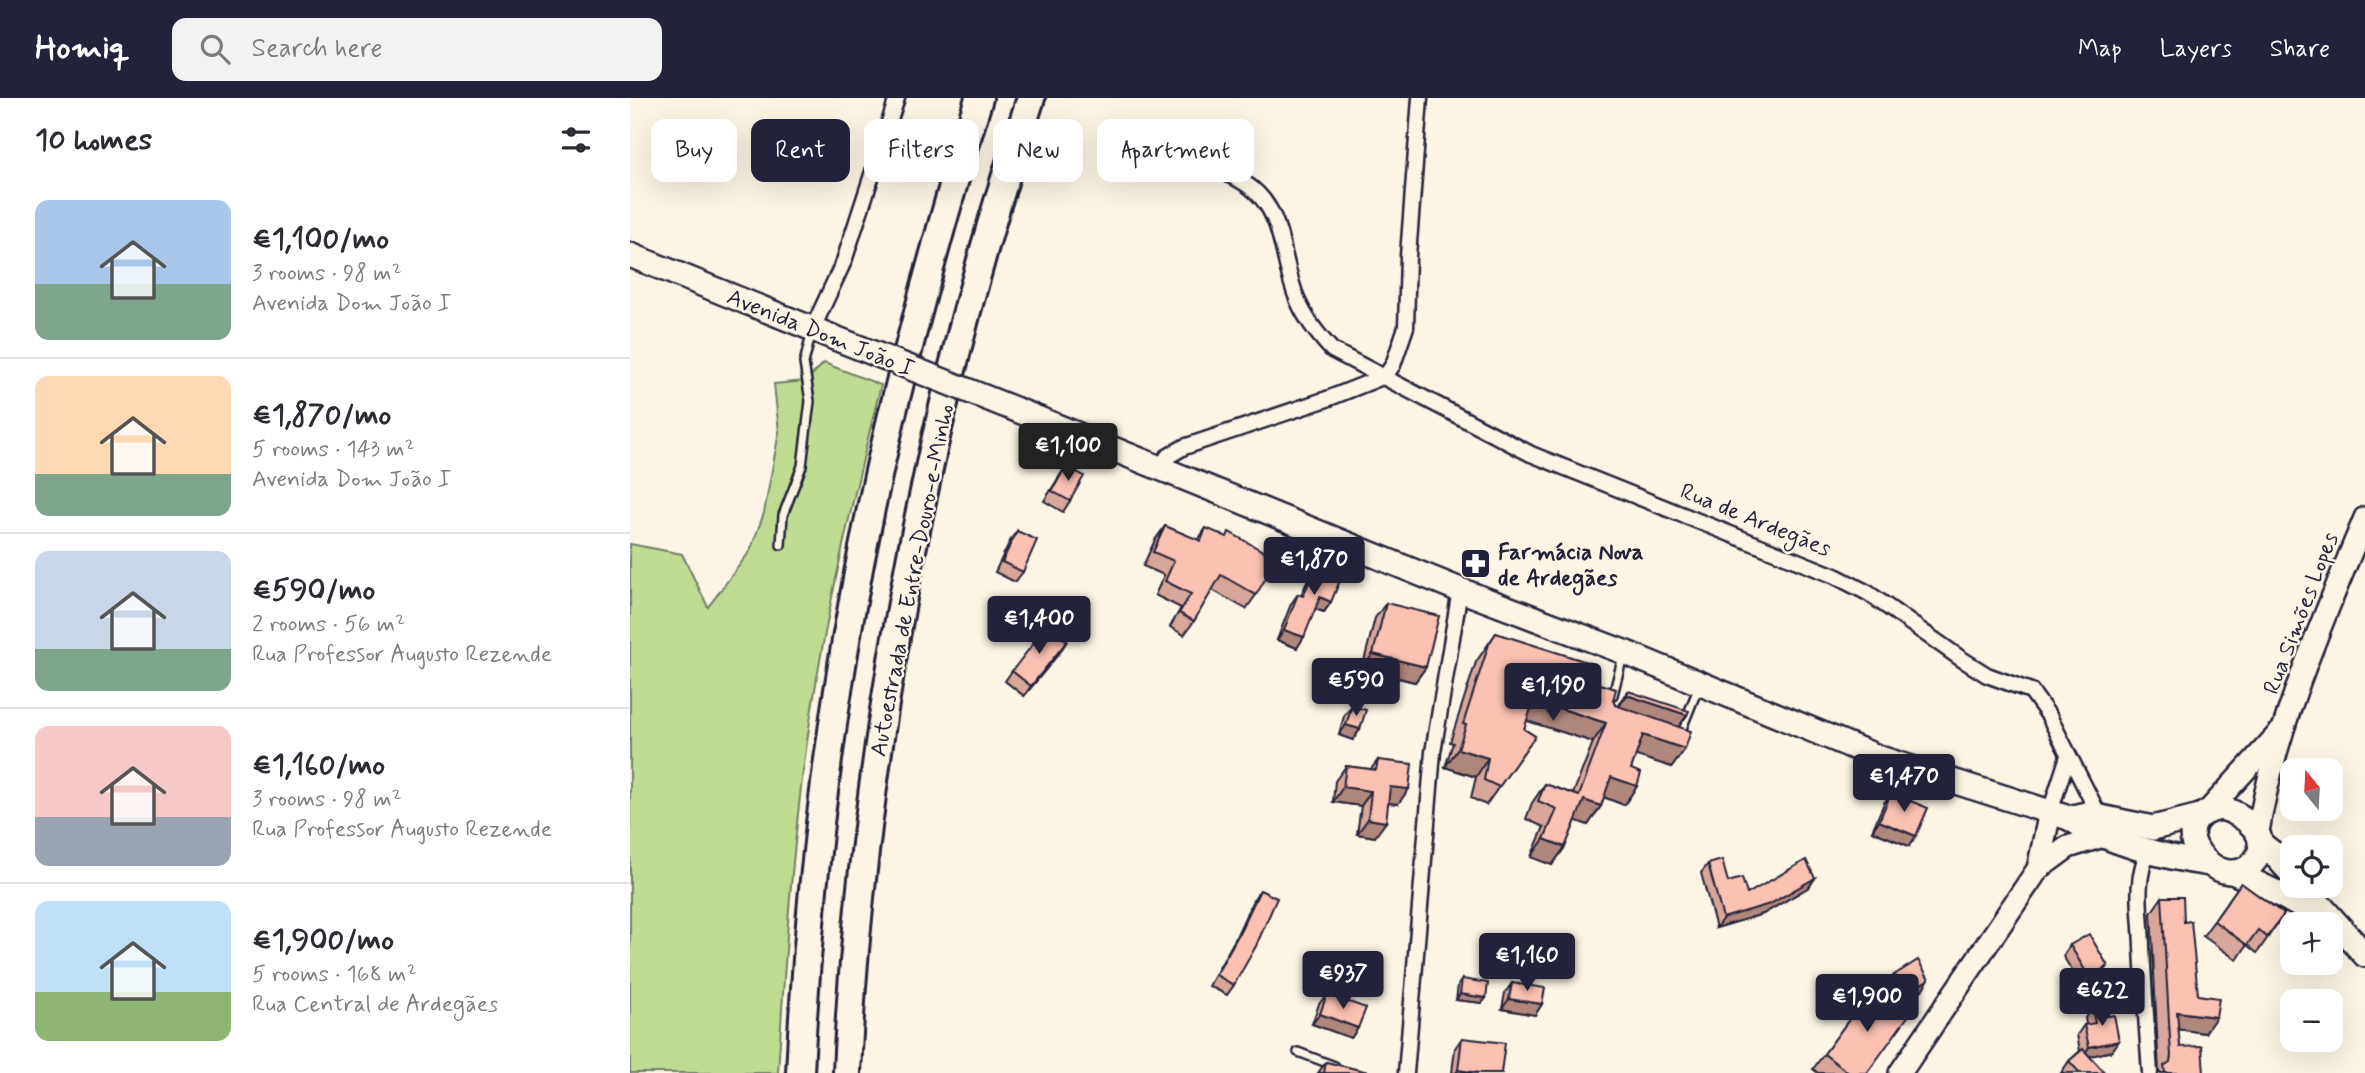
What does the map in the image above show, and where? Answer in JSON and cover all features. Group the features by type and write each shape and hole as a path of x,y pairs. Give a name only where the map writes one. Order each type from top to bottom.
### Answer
{"highway":[{"name":"Autoestrada de Entre-Douro-e-Minho","path":"800,1073 804,992 817,852 848,636 891,420 919,308 979,98"},
{"name":"Autoestrada de Entre-Douro-e-Minho","path":"847,1073 866,839 907,574 964,325 1009,163 1031,98"}],"main road":[{"name":"Avenida Dom João I","path":"630,255 812,330 1161,467 1460,590 1624,652 1880,758 2059,815 2086,814 2102,826 2148,850 2177,859 2210,864"},
{"path":"2280,861 2259,838 2252,823 2231,810 2220,808 2204,813 2194,825 2194,847 2210,864 2273,891 2311,912"},
{"name":"Avenida Dom João I","path":"2102,826 2153,828 2204,813"},
{"path":"2233,872 2252,863 2258,854 2259,838"},
{"path":"2314,898 2326,912"},
{"path":"2343,931 2365,955"}],"street":[{"path":"812,330 844,261 897,98"},
{"path":"1161,467 1167,457 1184,447 1315,403 1385,376 1398,354 1406,327 1408,256 1420,98"},
{"name":"Rua de Ardegães","path":"1246,182 1271,210 1279,226 1298,301 1315,331 1332,350 1531,454 1795,559 1868,593 1987,675 2031,691 2049,716 2102,826"},
{"name":"Rua Simões Lopes","path":"2259,838 2265,790 2285,726 2365,518"},
{"path":"1406,1073 1433,752 1460,590"},
{"name":"Rua Simões Lopes","path":"2204,813 2285,726"},
{"path":"1900,1073 2038,869 2059,815 2068,756"},
{"path":"2038,869 2102,826"},
{"path":"2148,850 2140,871 2139,887 2150,1073"}],"lane":[{"path":"781,545 783,515 803,466 810,401 804,363 812,330"},
{"path":"1610,706 1624,652"},
{"path":"1677,743 1700,684"},
{"path":"1298,1052 1344,1069"}],"green space":[{"path":"824,363 881,385 841,555 809,728 786,943 778,1073 630,1073 630,544 682,554 708,607 750,551 764,513 779,432 774,384 806,381"}],"building":[{"path":"1066,466 1084,476 1070,501 1052,491"},
{"path":"1165,526 1201,541 1206,528 1227,537 1229,532 1277,559 1256,595 1221,575 1194,621 1179,613 1191,594 1165,581 1174,561 1153,552"},
{"path":"1017,531 1037,540 1023,572 1002,562"},
{"path":"1319,560 1344,571 1331,602 1320,597 1304,637 1284,630 1298,594 1303,596"},
{"path":"1386,603 1439,616 1426,667 1373,654"},
{"path":"1047,626 1067,641 1031,686 1012,671"},
{"path":"1496,633 1590,663 1585,679 1616,689 1613,700 1615,705 1691,731 1685,749 1643,735 1631,769 1641,773 1637,786 1611,777 1601,806 1584,800 1565,847 1544,839 1557,809 1538,801 1545,784 1579,796 1606,723 1534,700 1524,729 1535,736 1499,787 1484,780 1488,758 1458,749 1466,725 1463,724 1489,644"},
{"path":"1628,691 1689,711 1687,715 1627,695"},
{"path":"1352,706 1366,710 1360,729 1346,725"},
{"path":"1378,760 1412,764 1409,789 1390,787 1386,822 1368,819 1371,791 1343,787 1346,766 1376,770"},
{"path":"1891,793 1928,808 1916,836 1879,821"},
{"path":"1722,860 1728,882 1742,878 1747,894 1806,860 1815,878 1770,904 1723,918 1708,864"},
{"path":"2241,883 2281,912 2280,919 2267,937 2258,930 2247,945 2214,921"},
{"path":"1260,890 1277,898 1256,946 1234,985 1216,975"},
{"path":"2162,897 2183,897 2184,922 2191,921 2198,995 2219,998 2216,1017 2177,1012 2180,1047 2202,1046 2204,1073 2165,1073 2164,1066 2170,1062 2171,1056"},
{"path":"2089,934 2108,966 2089,977 2070,945"},
{"path":"1918,960 1929,979 1905,994 1894,975"},
{"path":"1462,979 1488,983 1486,998 1460,994"},
{"path":"1512,983 1545,988 1542,1004 1509,999"},
{"path":"1872,988 1909,1015 1867,1073 1849,1073 1824,1054"},
{"path":"1327,994 1366,1008 1358,1028 1320,1014"},
{"path":"2106,1005 2108,1016 2114,1015 2119,1041 2089,1047 2084,1025 2095,1023 2092,1008"},
{"path":"1462,1038 1505,1043 1501,1073 1458,1070"},
{"path":"2083,1049 2105,1073 2080,1073 2069,1061"},
{"path":"1326,1062 1372,1073 1324,1073"}],"place":[{"name":"Farmácia Nova de Ardegães","path":"1475,564"}]}
